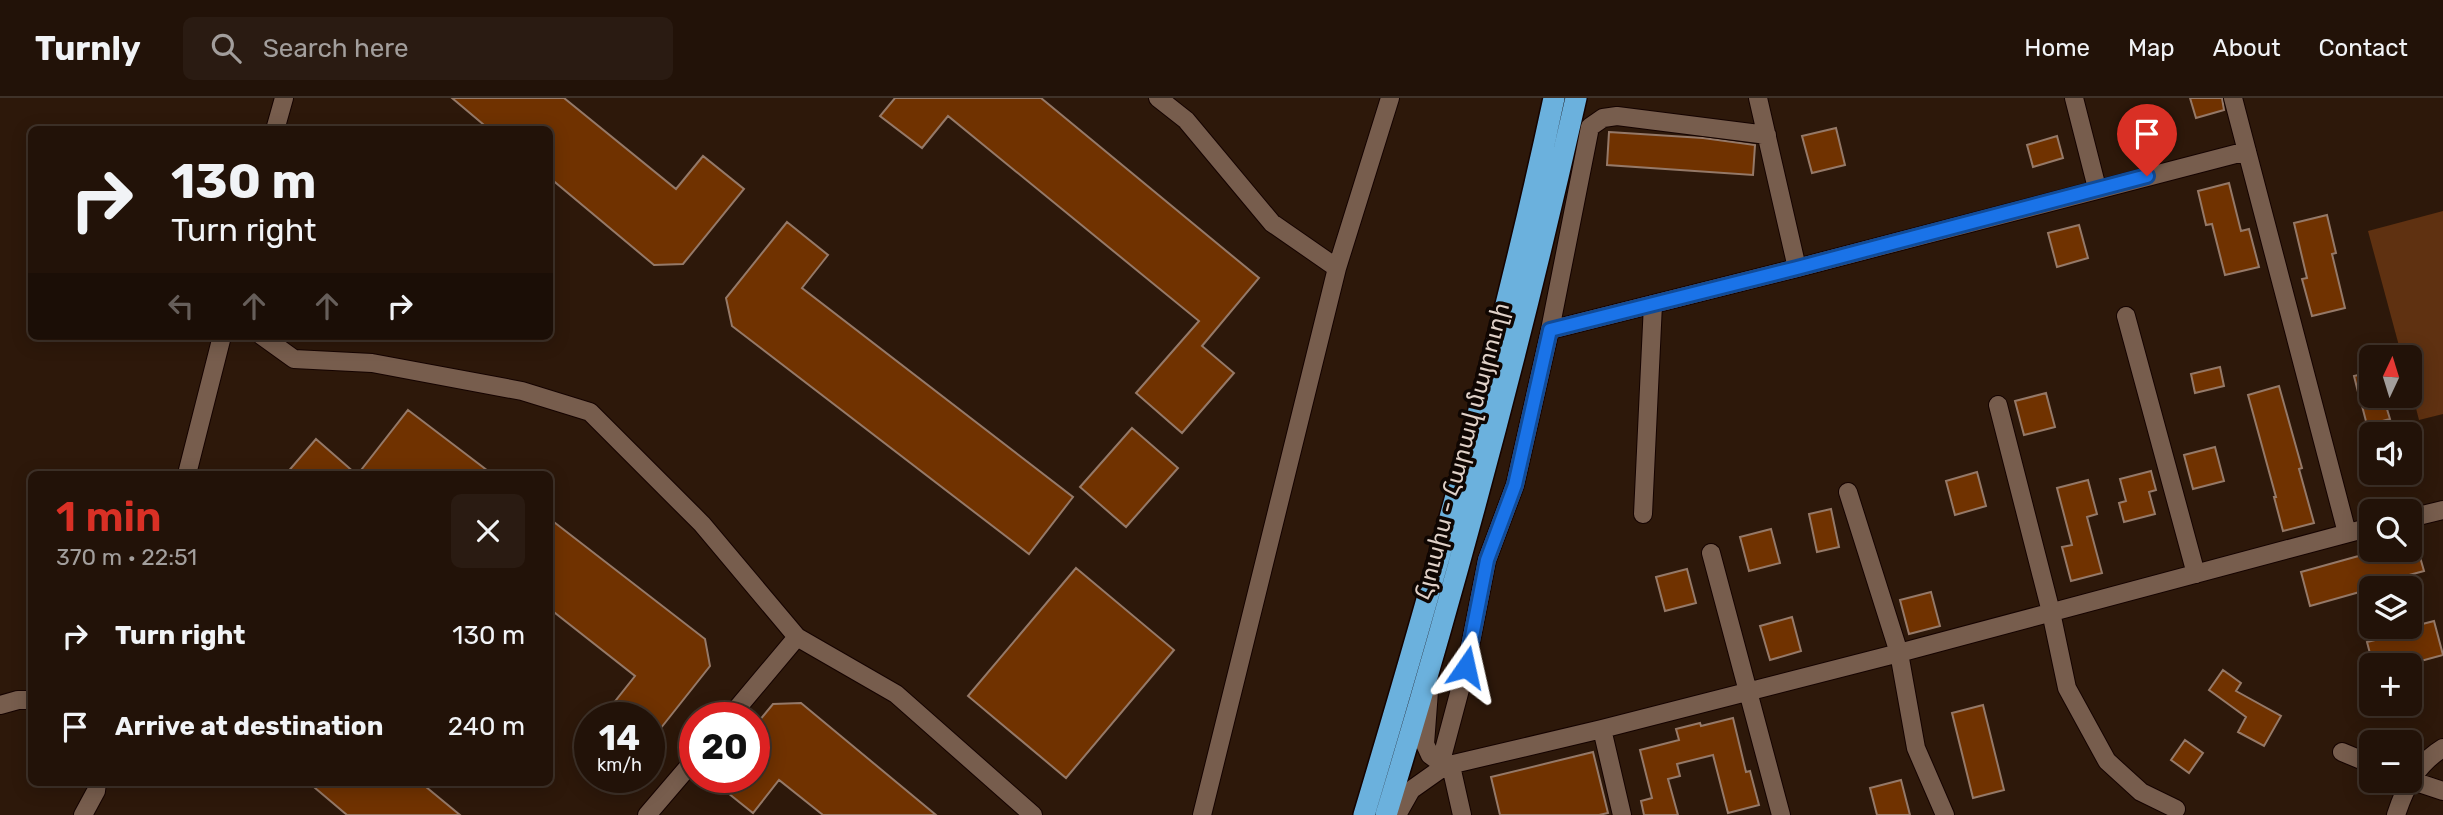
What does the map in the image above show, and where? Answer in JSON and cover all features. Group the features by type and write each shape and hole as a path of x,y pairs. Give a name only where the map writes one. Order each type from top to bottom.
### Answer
{"highway":[{"name":"Հյուսիս - Հարավ մայրուղի","path":"1364,815 1486,382 1554,98"},
{"name":"Հյուսիս - Հարավ մայրուղի","path":"1386,815 1430,672 1510,374 1576,98"}],"street":[{"path":"276,126 284,98"},
{"path":"1157,98 1186,120 1272,223 1337,268"},
{"path":"1202,815 1337,268 1390,98"},
{"path":"1758,98 1797,268"},
{"path":"2074,98 2097,188"},
{"path":"2233,98 2347,533"},
{"path":"1462,815 1446,764 1487,560 1515,485 1550,330 1590,127 1602,118 1617,116 1768,135"},
{"path":"1550,330 2247,151"},
{"path":"1643,514 1653,304"},
{"path":"2126,316 2196,574"},
{"path":"188,471 221,340"},
{"path":"268,340 294,359 372,363 522,391 590,412 702,524 797,637 896,694 1033,815"},
{"path":"1998,405 2051,612 2067,688 2107,761 2141,792 2176,808"},
{"path":"1848,492 1899,653 1916,748 1945,815"},
{"path":"2422,515 2443,510"},
{"path":"1397,815 1411,790 1446,764 1602,729 1899,653 2359,530"},
{"path":"1711,553 1782,815"},
{"path":"742,702 797,637"},
{"path":"1430,672 1425,744 1430,755 1446,764"},
{"path":"0,705 18,700 28,701"},
{"path":"1602,729 1622,815"},
{"path":"2422,765 2428,757 2443,748"},
{"path":"2342,752 2359,759"},
{"path":"648,815 679,778"},
{"path":"2422,784 2443,791"},
{"path":"89,814 97,786"},
{"path":"2396,815 2404,793"}],"shaded area":[{"path":"2443,211 2443,414 2419,420 2416,408 2422,408 2422,345 2399,345 2368,231"}],"building":[{"path":"452,98 564,98 676,189 703,156 744,189 683,264 654,265 553,181 553,126 485,126"},
{"path":"895,98 1041,98 1259,278 1202,346 1234,373 1182,433 1136,393 1199,321 948,116 922,148 880,116"},
{"path":"2190,98 2222,98 2224,110 2196,118"},
{"path":"1836,128 1845,165 1812,173 1802,136"},
{"path":"1609,132 1703,138 1755,145 1753,175 1607,165"},
{"path":"2057,136 2063,158 2033,167 2027,145"},
{"path":"2229,183 2241,231 2249,229 2259,267 2225,275 2212,224 2206,225 2198,191"},
{"path":"2327,215 2336,253 2332,254 2345,308 2312,316 2302,279 2307,278 2294,223"},
{"path":"787,222 828,255 802,288 1073,497 1029,554 732,326 726,298"},
{"path":"2079,225 2088,258 2057,267 2048,233"},
{"path":"2220,367 2224,386 2195,393 2191,374"},
{"path":"2359,375 2359,396 2354,376"},
{"path":"2279,386 2314,523 2283,531 2248,395"},
{"path":"2046,393 2055,427 2024,435 2015,401"},
{"path":"2363,408 2387,408 2390,419 2366,422"},
{"path":"408,410 488,471 360,471"},
{"path":"1132,428 1178,468 1126,527 1080,487"},
{"path":"316,439 353,471 289,471"},
{"path":"2215,447 2224,481 2193,489 2184,455"},
{"path":"2151,471 2156,490 2149,492 2155,514 2124,522 2119,503 2126,501 2120,479"},
{"path":"1977,472 1986,506 1955,515 1946,481"},
{"path":"2088,480 2097,514 2087,517 2102,573 2071,581 2062,547 2072,545 2057,488"},
{"path":"1831,509 1839,547 1817,552 1809,514"},
{"path":"553,521 705,639 710,666 665,723 665,702 615,702 635,676 553,611"},
{"path":"1771,529 1780,563 1749,571 1740,537"},
{"path":"2359,556 2359,562 2421,562 2424,571 2406,576 2359,576 2359,592 2310,606 2301,572"},
{"path":"1076,568 1174,650 1066,778 968,696"},
{"path":"1687,569 1696,603 1665,611 1656,577"},
{"path":"1931,592 1940,626 1909,634 1900,600"},
{"path":"1792,617 1801,651 1770,660 1760,626"},
{"path":"2434,621 2443,655 2422,661 2422,653 2370,653 2367,642 2379,639 2422,639 2422,624"},
{"path":"2223,670 2241,683 2236,691 2281,716 2264,746 2238,732 2246,717 2209,690"},
{"path":"801,703 936,815 823,815 779,780 770,791 770,708 773,704"},
{"path":"1983,705 2004,790 1973,798 1952,713"},
{"path":"1733,718 1746,772 1750,771 1759,805 1728,813 1713,755 1677,764 1680,776 1668,779 1678,815 1644,815 1641,801 1652,798 1640,750 1679,740 1676,729"},
{"path":"2185,740 2203,753 2189,773 2171,760"},
{"path":"1593,752 1608,813 1500,815 1491,777"},
{"path":"1901,780 1910,815 1877,815 1870,788"},
{"path":"313,786 425,786 460,815 347,815"},
{"path":"728,793 769,793 753,813"}],"route":[{"path":"1466,667 1487,560 1515,485 1550,330 2147,176"}]}
